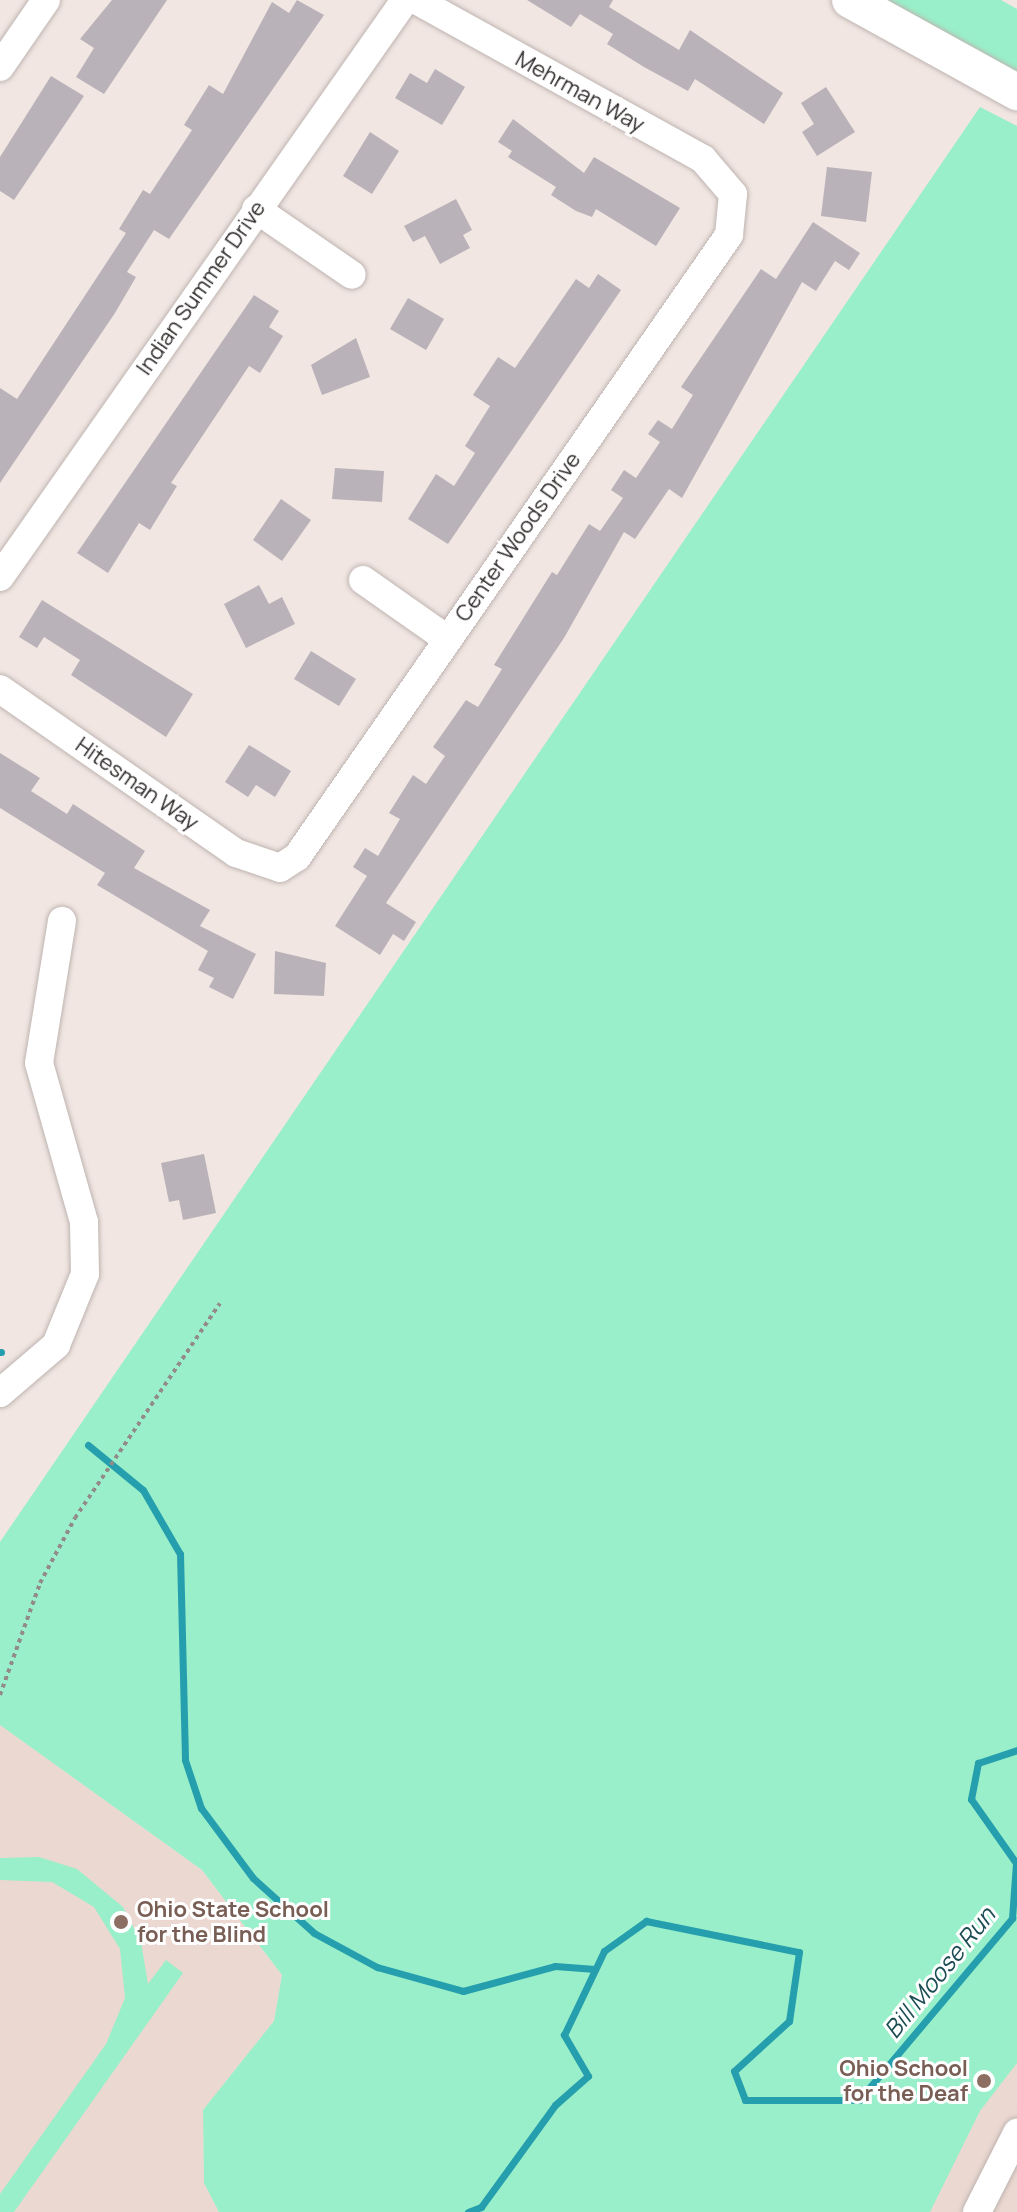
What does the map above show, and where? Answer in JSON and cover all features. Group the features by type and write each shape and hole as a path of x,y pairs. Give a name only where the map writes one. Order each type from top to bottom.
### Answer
{"main road":[{"path":"850,0 1017,92"}],"street":[{"path":"0,67 46,0"},
{"name":"Indian Summer Drive","path":"0,577 405,0"},
{"name":"Mehrman Way","path":"416,0 703,159 733,194"},
{"name":"Center Woods Drive","path":"280,868 311,842 447,639 729,235 733,194"},
{"path":"256,209 352,275"},
{"path":"363,580 447,639"},
{"name":"Hitesman Way","path":"0,689 236,853 280,868"},
{"path":"0,1393 56,1345 85,1274 84,1222 39,1063 62,921"},
{"path":"977,2212 1017,2133"}],"path":[{"path":"0,1695 40,1583 75,1518 220,1303"}],"shaded area":[{"name":"Ohio State School for the Blind","path":"0,1725 202,1870 282,1975 274,2021 203,2110 204,2183 219,2212 0,2212"},
{"name":"Ohio School for the Deaf","path":"1017,1989 1017,2212 866,2212"}],"green space":[{"path":"877,0 1001,0 1017,9 1017,77"},
{"path":"980,107 1017,126 1017,2063 980,2111 930,2212 219,2212 204,2183 203,2110 274,2021 282,1975 202,1870 0,1725 0,1542"},
{"path":"39,1857 77,1869 123,1907 141,1942 148,1984 166,1960 183,1973 14,2212 0,2212 0,2194 106,2044 125,1998 120,1949 94,1907 52,1882 0,1880 0,1858"}],"building":[{"path":"112,0 167,0 104,94 76,77 94,48 80,39"},
{"path":"297,0 324,15 169,239 154,230 127,272 136,277 115,313 0,483 0,388 17,399 126,233 119,229 143,190 150,194 192,130 184,125 209,85 223,94 272,2 289,13"},
{"path":"527,0 613,0 609,7 679,50 690,30 783,93 764,124 695,79 688,91 644,67 607,44 613,34 580,14 571,27"},
{"path":"435,69 465,87 442,125 395,98 410,73 427,83"},
{"path":"51,76 84,96 14,200 0,191 0,157"},
{"path":"826,87 855,132 817,156 802,132 814,124 801,103"},
{"path":"513,119 584,173 594,157 680,208 656,246 596,209 592,217 576,211 551,195 556,187 508,157 512,151 498,142"},
{"path":"370,132 399,151 372,194 343,176"},
{"path":"827,167 872,172 866,222 821,216"},
{"path":"456,199 472,230 463,235 470,248 440,264 425,236 413,242 404,226"},
{"path":"813,222 860,253 849,270 835,261 816,291 802,282 682,498 669,489 635,539 624,532 564,638 386,903 416,922 404,941 393,934 380,955 335,926 367,876 353,867 365,848 378,856 400,819 389,813 413,775 426,784 445,756 433,747 466,700 478,707 502,669 494,665 552,572 557,575 589,524 600,531 623,498 611,490 624,470 636,478 660,442 648,434 658,420 672,429 693,395 681,387 761,269 776,279"},
{"path":"598,274 621,290 448,544 408,519 436,474 454,486 475,453 465,446 490,406 473,395 498,357 515,368 576,279 589,288"},
{"path":"254,295 279,311 269,327 283,336 260,373 249,366 171,483 177,486 150,530 139,523 108,573 77,553"},
{"path":"408,298 444,319 426,350 390,329"},
{"path":"356,338 370,377 322,395 311,365"},
{"path":"335,468 384,471 382,502 332,499"},
{"path":"281,499 311,520 282,561 253,540"},
{"path":"259,585 269,604 282,597 295,624 246,648 224,604"},
{"path":"42,600 193,694 166,737 71,675 80,660 44,637 37,648 19,637"},
{"path":"311,651 356,679 339,706 294,679"},
{"path":"249,745 291,771 275,797 256,785 248,797 225,782"},
{"path":"0,753 40,778 31,791 67,814 73,804 145,851 134,868 210,910 200,926 256,954 233,999 209,987 214,978 198,970 208,951 97,885 105,873 0,808"},
{"path":"275,951 326,963 324,996 274,994"},
{"path":"204,1154 216,1213 183,1220 179,1200 169,1202 161,1163"}],"waterway":[{"path":"88,1445 143,1490 180,1554 185,1760 201,1808 253,1878 314,1933 377,1967 463,1991 555,1966 595,1969"},
{"name":"Bill Moose Run","path":"468,2212 481,2207 555,2105 588,2076 564,2035 604,1951 646,1921 799,1952 789,2021 734,2071 745,2100 859,2100 1012,1918 1016,1863 971,1799 978,1763 1017,1750"}],"place":[{"name":"Ohio State School for the Blind","path":"121,1922"},
{"name":"Ohio School for the Deaf","path":"984,2081"}]}
